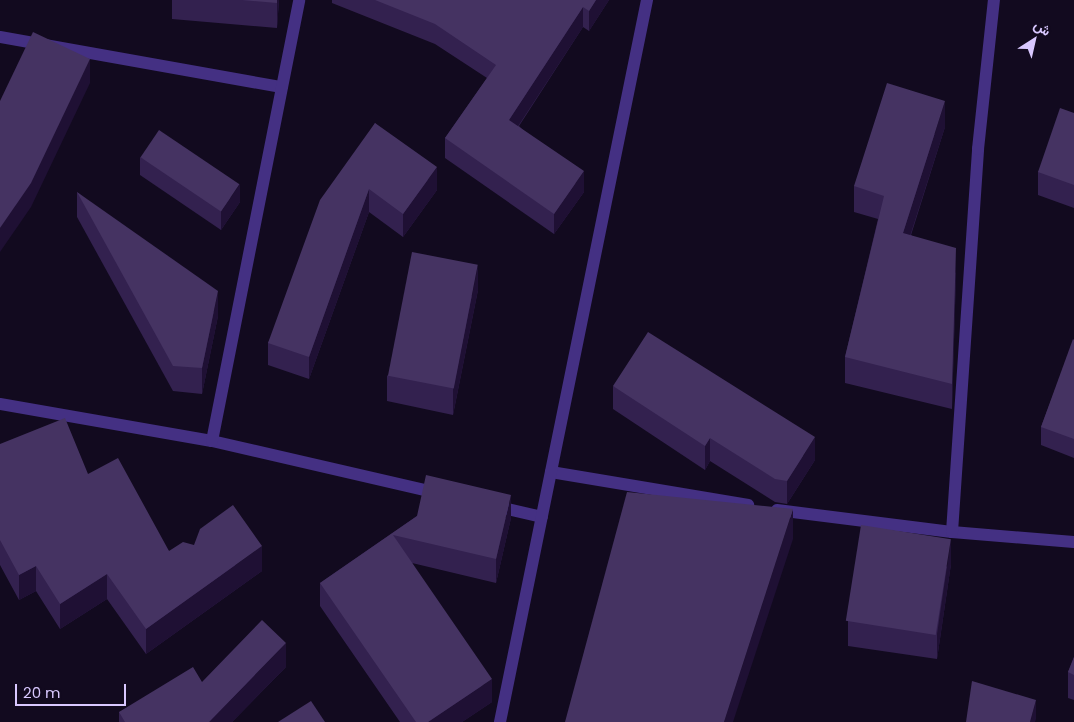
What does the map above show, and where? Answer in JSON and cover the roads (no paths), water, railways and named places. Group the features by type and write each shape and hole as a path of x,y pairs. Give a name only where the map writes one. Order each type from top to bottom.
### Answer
{"street":[{"path":"212,441 299,0"},
{"path":"500,722 647,0"},
{"path":"952,532 978,149 994,0"},
{"path":"0,37 282,86"},
{"path":"0,404 212,441 454,497"},
{"path":"551,472 808,516 952,532 1074,542"},
{"path":"483,504 542,517"}]}
